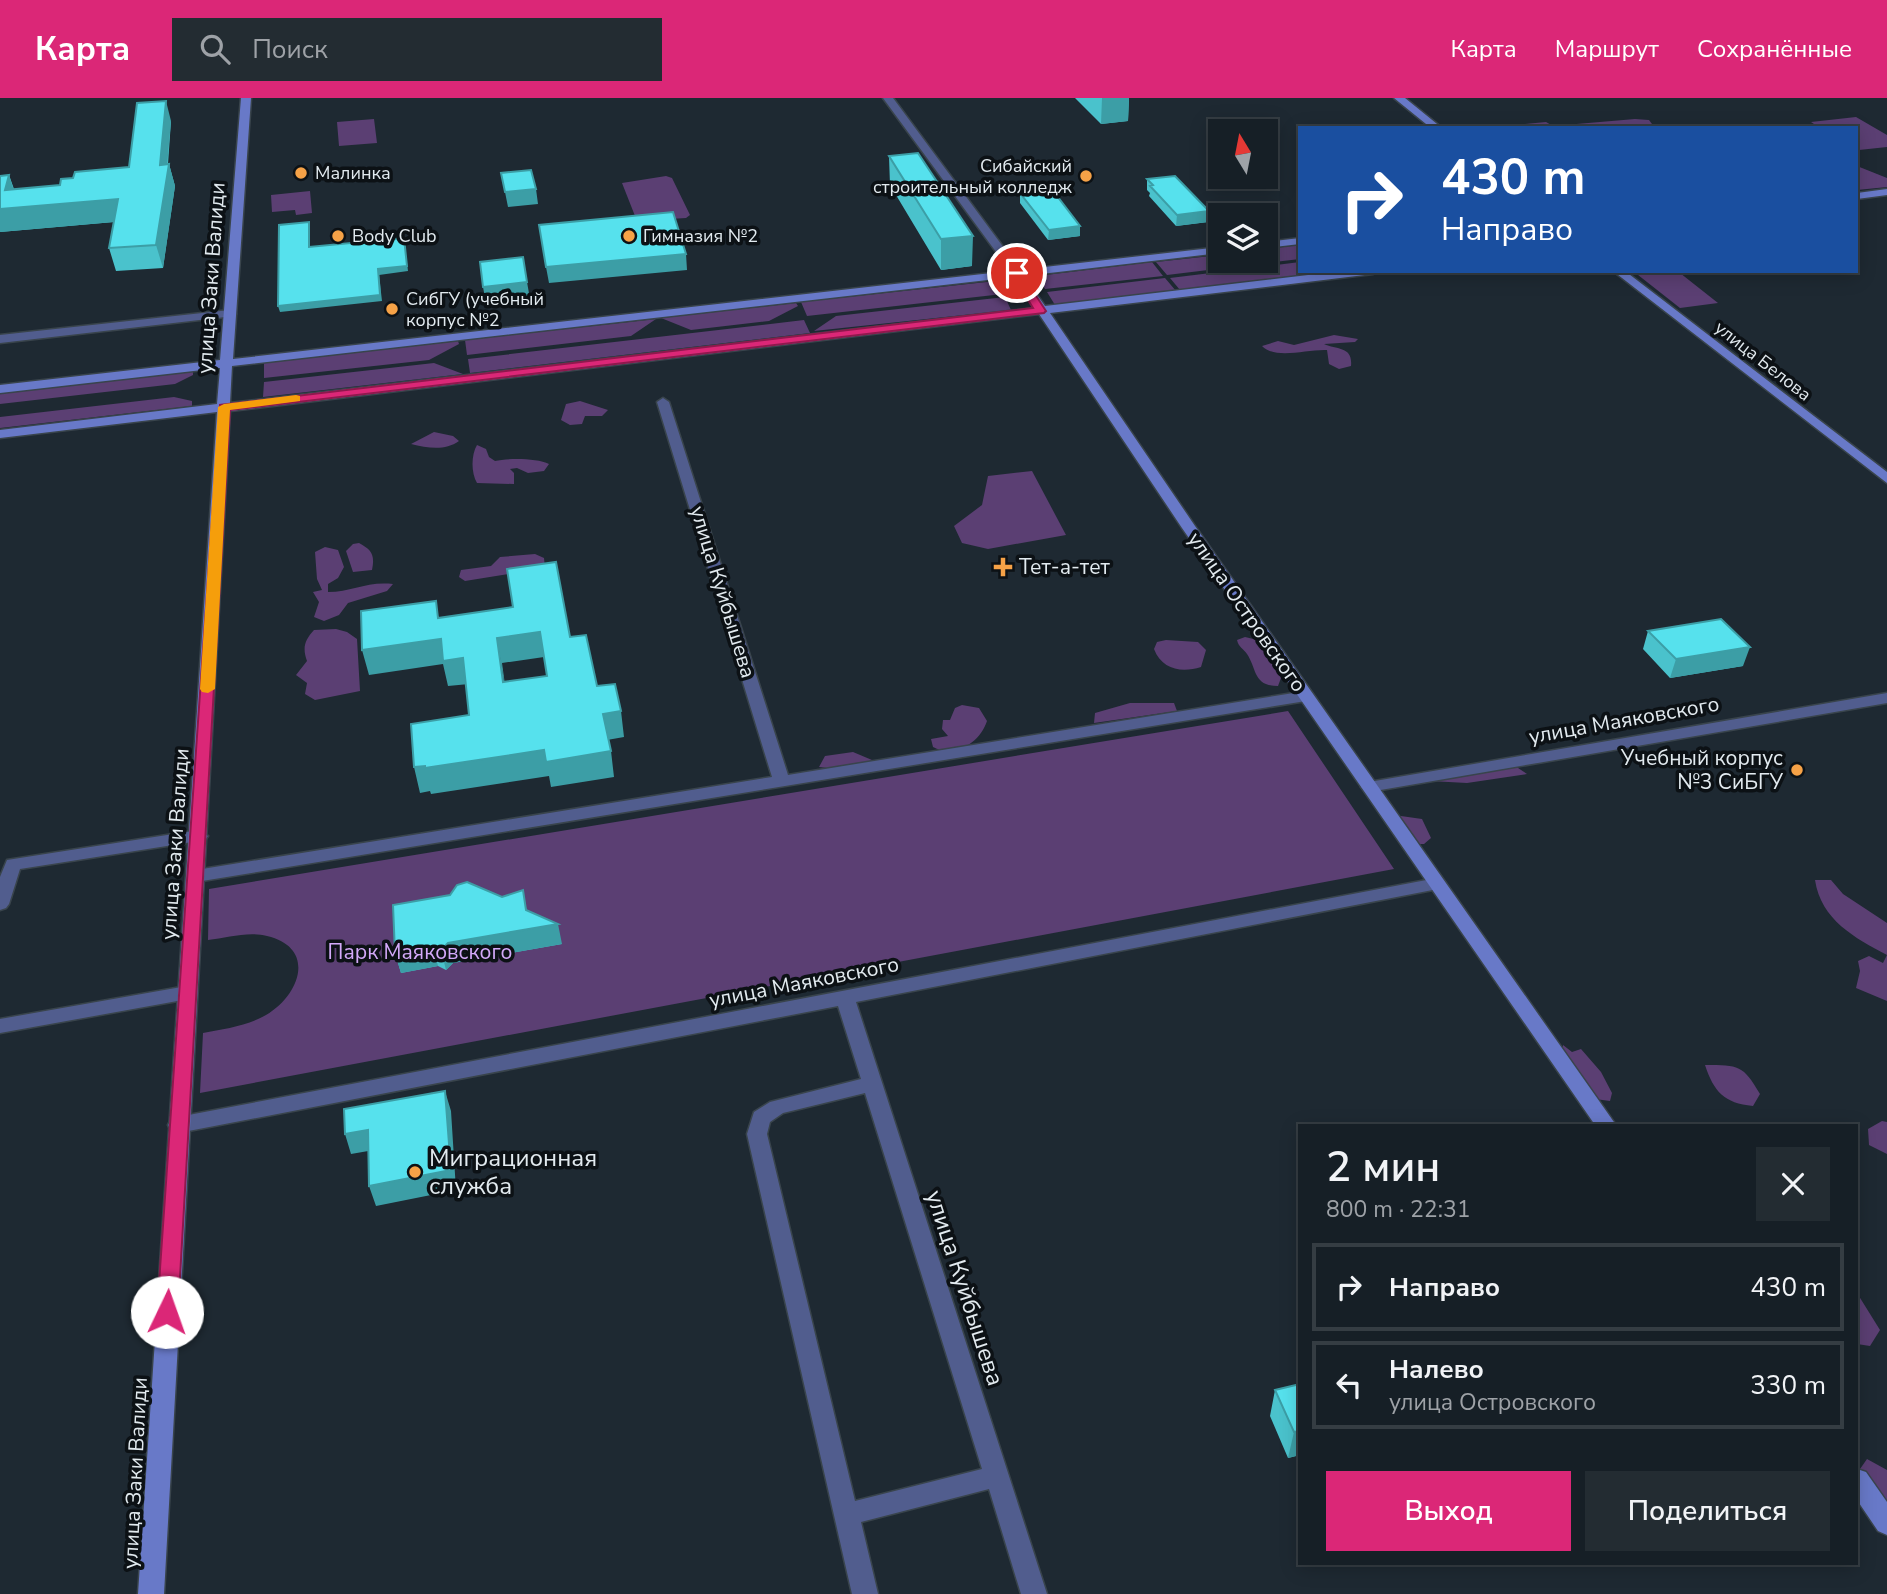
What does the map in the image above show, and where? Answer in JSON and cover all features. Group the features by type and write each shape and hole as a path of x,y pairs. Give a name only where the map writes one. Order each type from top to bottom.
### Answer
{"street":[{"name":"улица Заки Валиди","path":"151,1594 178,1125 197,876 224,407 246,98"},
{"name":"улица Островского","path":"888,98 1017,273 1040,311 1306,696 1605,1124"},
{"path":"1403,100 1435,126"},
{"path":"1858,196 1887,192"},
{"path":"1278,244 1298,241"},
{"path":"0,389 1208,251"},
{"path":"0,434 1356,273"},
{"name":"улица Белова","path":"1621,273 1887,479"},
{"path":"0,339 230,314"},
{"name":"улица Куйбышева","path":"663,402 782,782"},
{"path":"197,876 1306,696"},
{"name":"улица Маяковского","path":"1369,787 1887,698"},
{"path":"0,904 13,864 199,836"},
{"name":"улица Маяковского","path":"178,1125 1437,884"},
{"path":"0,1026 187,993"},
{"name":"улица Куйбышева","path":"845,997 1034,1594"},
{"path":"864,1594 757,1134 761,1118 776,1107 873,1084"},
{"path":"845,1515 997,1476"},
{"path":"1858,1481 1887,1523"}],"green space":[{"path":"1856,117 1887,135 1887,147 1859,150 1858,126 1817,126 1811,122"},
{"path":"374,119 377,143 339,146 337,122"},
{"path":"1635,119 1649,120 1652,124 1630,126 1553,126"},
{"path":"1546,122 1553,126 1525,124"},
{"path":"1858,166 1887,178 1887,187 1858,190"},
{"path":"666,176 672,178 690,215 686,218 637,221 622,183"},
{"path":"310,191 312,213 296,215 295,210 272,212 271,195"},
{"path":"1298,245 1298,259 1278,262 1278,248"},
{"path":"1208,256 1208,270 1167,275 1156,262"},
{"path":"1152,262 1163,276 1045,289 1037,276"},
{"path":"1298,262 1298,273 1320,273 1180,290 1170,278 1211,273 1278,273 1278,265"},
{"path":"1636,273 1680,273 1718,303 1680,308"},
{"path":"1165,278 1176,291 1055,305 1047,292"},
{"path":"996,281 1003,294 807,316 801,302"},
{"path":"1005,297 1011,310 814,331 836,316"},
{"path":"796,303 798,306 769,321 691,330 661,318"},
{"path":"656,319 631,336 467,355 465,340"},
{"path":"804,320 810,333 470,373 468,359"},
{"path":"1334,335 1358,339 1355,342 1324,344 1347,352 1351,366 1339,369 1329,364 1327,350 1283,353 1262,346 1278,341 1294,345"},
{"path":"458,341 459,344 429,360 264,378 264,363"},
{"path":"434,363 463,374 263,397 264,382"},
{"path":"193,371 193,375 175,384 0,404 0,393"},
{"path":"174,397 192,401 192,406 0,428 0,417"},
{"path":"580,401 608,410 602,416 585,416 582,424 570,425 561,420 566,404"},
{"path":"434,432 453,436 459,441 442,447 411,444"},
{"path":"477,445 486,449 489,457 495,461 522,459 549,464 544,471 528,473 517,468 510,469 514,473 514,484 477,483 472,464"},
{"path":"1032,471 1066,535 988,549 962,543 954,526 982,505 988,476"},
{"path":"359,543 372,554 372,570 353,572 346,551 353,544"},
{"path":"325,547 338,550 344,567 338,578 328,584 328,592 375,584 393,584 387,591 348,603 339,615 324,621 314,617 319,602 313,592 322,590 317,579 315,552"},
{"path":"535,554 544,558 545,568 465,581 459,577 461,570 491,566 500,557"},
{"path":"336,629 357,639 360,691 315,700 305,694 307,683 296,675 307,661 305,644 314,630"},
{"path":"1245,637 1262,641 1263,649 1276,662 1275,669 1281,678 1278,686 1264,683 1257,676 1237,640"},
{"path":"1157,642 1198,642 1206,650 1201,667 1187,670 1167,666 1154,649"},
{"path":"1130,703 1174,703 1177,711 1094,723 1095,713"},
{"path":"962,705 979,708 987,721 984,729 972,742 957,750 933,747 931,739 948,736 942,729 943,720 950,720 955,708"},
{"name":"Парк Маяковского","path":"1288,711 1394,869 200,1093 203,1033 243,1024 266,1015 288,996 298,972 298,961 293,951 283,942 267,936 245,935 208,940 209,889"},
{"path":"853,752 872,760 846,768 819,767 825,756"},
{"path":"1515,766 1527,774 1467,783 1430,781"},
{"path":"1401,816 1422,819 1431,838 1424,844 1416,844 1397,824"},
{"path":"1815,880 1831,880 1843,894 1887,923 1887,955 1863,942 1832,917 1824,906"},
{"path":"1887,955 1887,1001 1856,988 1860,971 1858,961 1869,956 1883,963"},
{"path":"1563,1045 1572,1052 1581,1049 1601,1072 1612,1093 1610,1101 1595,1099 1561,1062"},
{"path":"1705,1065 1726,1065 1744,1072 1760,1094 1753,1106 1727,1099 1716,1089"},
{"path":"1882,1121 1887,1122 1887,1154 1869,1145 1868,1129"},
{"path":"1858,1295 1880,1330 1870,1346 1858,1344"},
{"path":"1867,1459 1887,1470 1887,1512 1860,1469"}],"building":[{"path":"166,101 160,165 169,164 156,245 109,248 118,199 0,209 0,176 9,175 5,190 60,185 61,179 73,178 75,172 129,167 137,103"},
{"path":"918,153 973,236 941,239 889,156"},
{"path":"531,170 536,189 505,192 501,173"},
{"path":"1175,176 1208,211 1177,215 1150,186 1153,185 1147,179"},
{"path":"1048,190 1053,197 1057,196 1080,226 1049,230 1020,193"},
{"path":"673,212 686,254 546,267 539,225"},
{"path":"309,222 309,247 404,238 407,266 378,269 380,295 278,306 279,225"},
{"path":"523,257 527,282 483,287 480,262"},
{"path":"556,562 570,637 586,635 597,686 615,684 621,711 603,714 611,751 546,762 544,750 425,768 414,767 411,724 469,715 463,658 443,661 441,639 362,650 361,611 436,601 438,618 513,607 507,569","holes":["540,632 547,676 503,682 497,638"]},
{"path":"1721,619 1750,647 1676,659 1648,631"},
{"path":"467,882 502,897 523,890 526,910 558,924 448,943 441,950 433,946 395,953 393,905 450,895 457,885"},
{"name":"Миграционная служба","path":"445,1091 451,1170 369,1186 368,1130 345,1134 344,1109"},
{"path":"1298,1384 1298,1431 1294,1432 1275,1390"}],"slow traffic":[{"path":"208,689 224,407 296,399"}],"place":[{"name":"Малинка","path":"301,173"},
{"name":"Сибайский строительный колледж","path":"1086,176"},
{"name":"Body Club","path":"338,236"},
{"name":"Гимназия №2","path":"629,236"},
{"name":"СибГУ (учебный корпус №2","path":"392,309"},
{"name":"Тет-а-тет","path":"1003,567"},
{"name":"Учебный корпус №3 СиБГУ","path":"1797,770"},
{"name":"Миграционная служба","path":"415,1172"}],"route":[{"path":"167,1312 197,876 224,407 1040,311 1017,273"}]}
